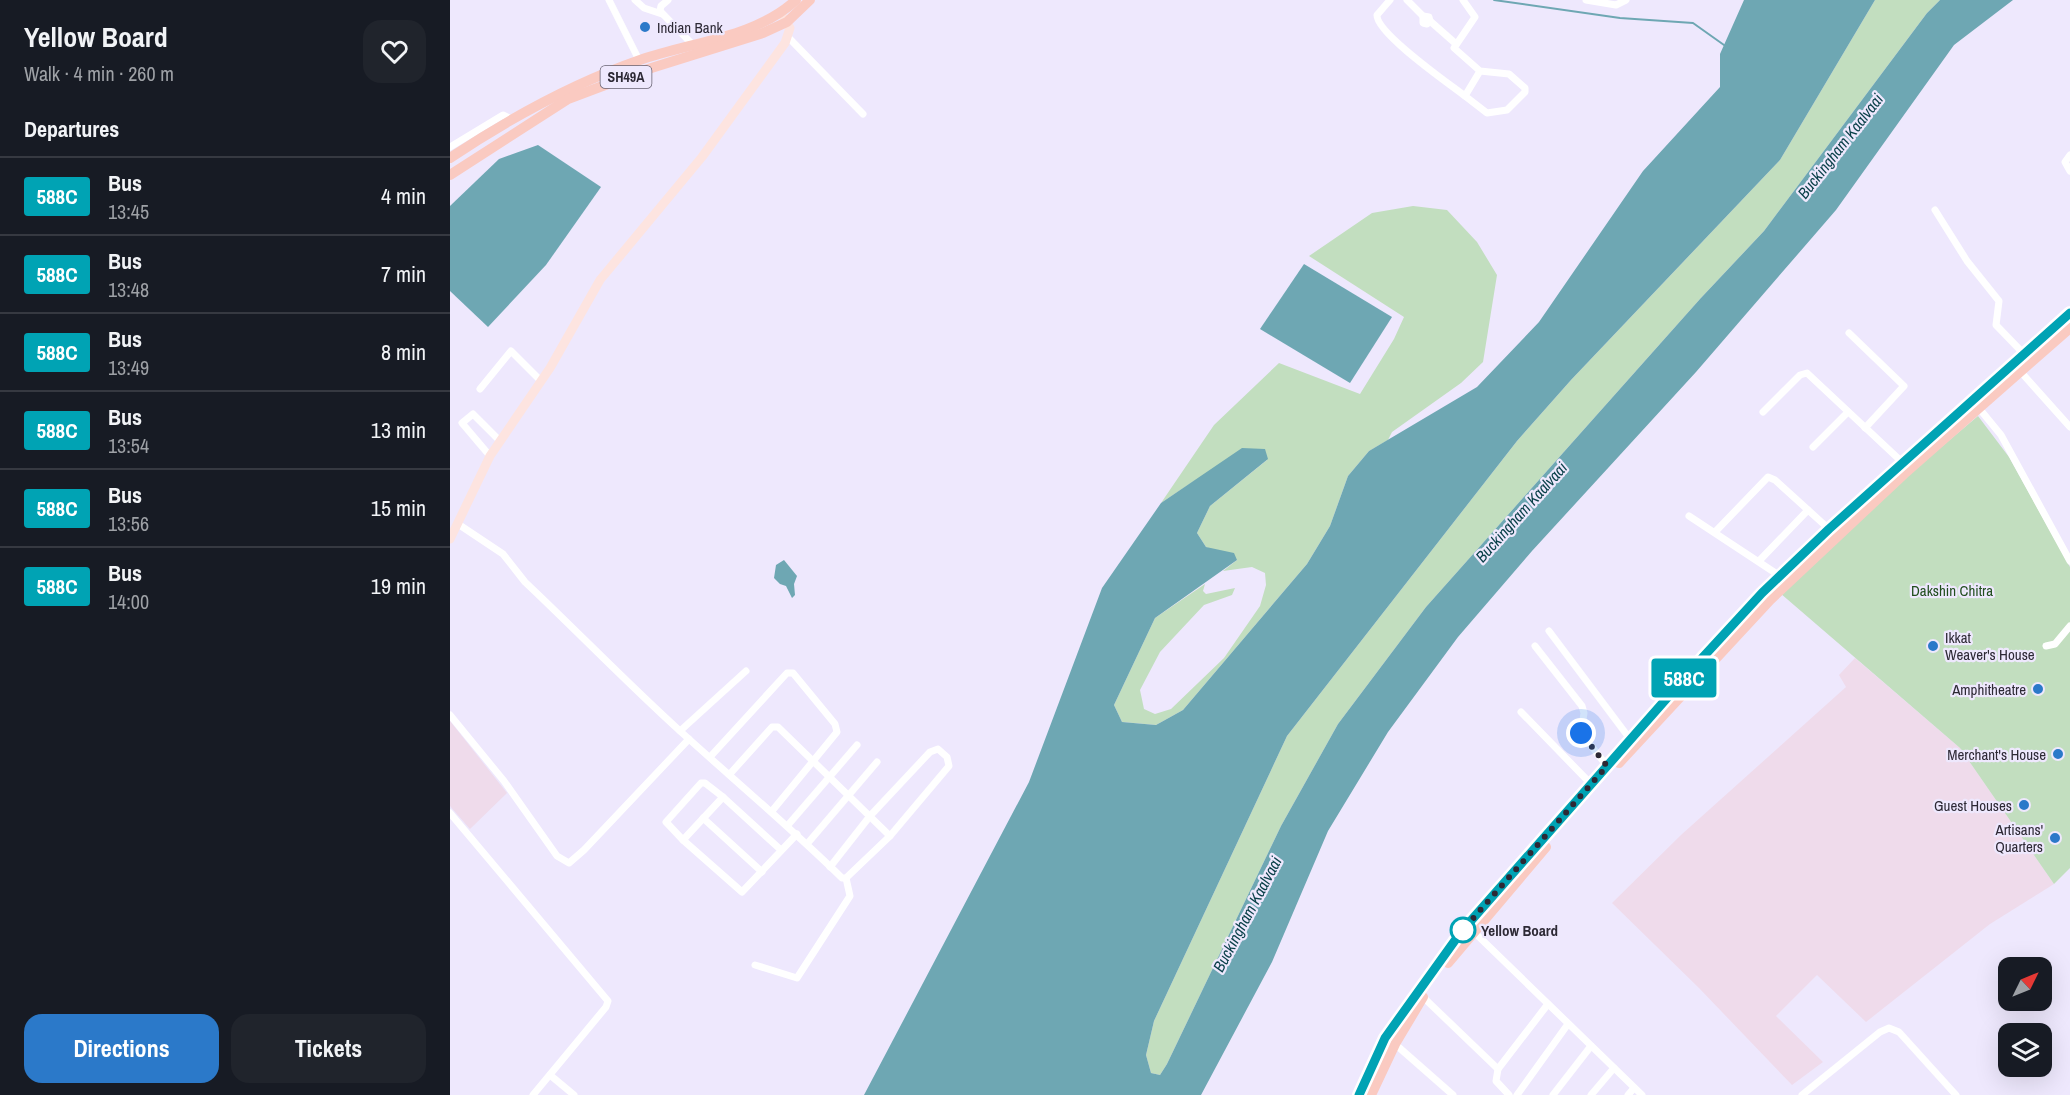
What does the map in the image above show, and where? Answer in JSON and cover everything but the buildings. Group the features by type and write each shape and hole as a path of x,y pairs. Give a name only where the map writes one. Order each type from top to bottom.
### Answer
{"main road":[{"name":"SH49A","path":"450,158 511,119 562,92 639,60 756,25 787,8 810,0"},
{"name":"SH49A","path":"450,175 568,99 645,70 763,33 787,8"},
{"path":"1371,1095 1395,1044 1423,997 1474,932 1586,798 1772,591 1780,576 1902,462 2070,313"},
{"path":"1359,1095 1385,1038 1461,932 1630,739 1772,591 2070,328"}],"street":[{"path":"609,0 645,70"},
{"path":"634,0 644,8 662,14 693,45"},
{"path":"662,14 660,6 668,0"},
{"path":"1390,0 1377,15 1380,26 1417,60 1491,114 1507,110 1525,92 1525,88 1509,74 1480,71 1409,5"},
{"path":"1454,45 1475,17 1463,0"},
{"path":"1586,0 1616,4 1626,0"},
{"path":"450,539 490,456 541,381 600,280 702,157 788,38 790,28 787,8"},
{"path":"788,38 863,114"},
{"path":"1465,96 1480,71"},
{"path":"450,147 494,119 503,115 511,119"},
{"path":"2070,156 2065,162 2070,171"},
{"path":"1935,210 1967,261 1999,301 1996,324 2024,354"},
{"path":"1849,333 1904,386 1865,428"},
{"path":"480,388 512,351 541,381"},
{"path":"2020,371 2070,427"},
{"path":"1763,412 1803,373 1813,378 1902,462"},
{"path":"1978,407 2001,435 2070,561"},
{"path":"1813,447 1848,412"},
{"path":"490,456 462,423 473,414 500,441"},
{"path":"1715,532 1768,477 1775,480 1829,529"},
{"path":"1759,561 1808,510"},
{"path":"1689,516 1780,576"},
{"path":"458,524 503,554 525,582 680,731 788,825 842,878 846,878"},
{"path":"2046,646 2055,644 2070,626"},
{"path":"1549,631 1630,739"},
{"path":"1535,646 1582,706 1584,713 1581,733 1607,766"},
{"path":"680,731 746,671"},
{"path":"710,757 790,671 837,730 814,762 772,812"},
{"path":"1521,712 1591,784"},
{"path":"450,715 504,781 557,856 569,863 689,739"},
{"path":"729,775 775,726 783,731 847,797 890,836"},
{"path":"788,825 857,745"},
{"path":"830,867 870,816 930,752 935,749 942,752 947,757 949,766 890,836 846,878"},
{"path":"807,844 877,762"},
{"path":"781,850 705,783 701,783 666,822 741,892 797,834"},
{"path":"683,840 723,797"},
{"path":"450,813 608,1001 606,1007 533,1095"},
{"path":"704,818 762,872"},
{"path":"755,965 797,978 850,896 846,878"},
{"path":"1474,932 1642,1095"},
{"path":"1423,997 1498,1069"},
{"path":"1509,1095 1496,1082 1498,1069 1548,1004"},
{"path":"1517,1095 1568,1024"},
{"path":"1803,1095 1880,1032 1889,1028 1899,1032 1956,1095"},
{"path":"1395,1044 1453,1095"},
{"path":"1552,1095 1591,1046"},
{"path":"1591,1095 1614,1068"},
{"path":"550,1075 573,1095"},
{"path":"1628,1095 1634,1088"}],"shaded area":[{"path":"1855,658 1960,748 2054,884 1990,924 1866,1022 1817,975 1776,1016 1823,1062 1792,1085 1699,988 1612,903 1681,835 1846,687 1839,675"},
{"path":"450,721 507,793 470,829 450,806"}],"green space":[{"path":"1875,0 1940,0 1927,13 1764,231 1700,299 1426,607 1338,724 1281,826 1167,1064 1160,1075 1151,1073 1146,1055 1154,1021 1287,736 1517,441 1571,380 1780,160"},
{"path":"1413,206 1447,210 1477,242 1497,275 1483,362 1461,383 1392,432 1388,440 1369,451 1348,476 1330,526 1307,564 1183,710 1156,725 1122,722 1114,705 1155,618 1205,584 1203,591 1206,594 1235,588 1232,595 1204,605 1160,652 1140,690 1144,709 1155,714 1171,709 1224,658 1260,606 1266,585 1265,573 1252,567 1223,571 1237,560 1206,547 1197,533 1210,506 1267,460 1194,481 1161,503 1214,425 1279,363 1360,394 1394,339 1404,317 1309,256 1372,213"},
{"name":"Dakshin Chitra","path":"1978,416 2009,457 2070,567 2070,868 2054,884 1960,748 1780,593 1907,476"}],"water":[{"name":"Buckingham Kaalvaai","path":"1744,0 1875,0 1780,160 1571,380 1517,441 1287,736 1154,1021 1146,1055 1151,1073 1160,1075 1167,1064 1281,826 1338,724 1426,607 1700,299 1764,231 1927,13 1940,0 2013,0 1954,45 1836,210 1696,372 1532,551 1458,637 1388,732 1328,831 1272,962 1201,1095 864,1095 1029,782 1102,588 1161,503 1242,448 1265,449 1268,459 1210,506 1197,533 1206,547 1234,553 1237,560 1155,618 1114,705 1122,722 1156,725 1183,710 1307,564 1330,526 1348,476 1369,451 1477,387 1539,322 1643,171 1720,87 1720,54"},
{"path":"538,145 601,187 546,265 488,327 450,291 450,206 499,159"},
{"path":"1304,264 1392,317 1350,383 1260,329"},
{"path":"784,560 797,576 794,584 795,595 792,598 786,586 774,578 776,565"}],"waterway":[{"path":"1494,0 1620,18 1693,23 1724,45"}],"bus line":[{"name":"588C","path":"1359,1095 1385,1038 1461,932 1704,656 1762,593 1829,529 2070,313"}],"place":[{"name":"Indian Bank","path":"645,27"},
{"name":"Ikkat Weaver's House","path":"1933,646"},
{"name":"Amphitheatre","path":"2038,689"},
{"name":"Merchant's House","path":"2058,754"},
{"name":"Guest Houses","path":"2024,805"},
{"name":"Artisans' Quarters","path":"2055,838"},
{"name":"Yellow Board","path":"1463,930"}],"route":[{"path":"1463,930 1461,932 1607,766 1581,733"}]}
